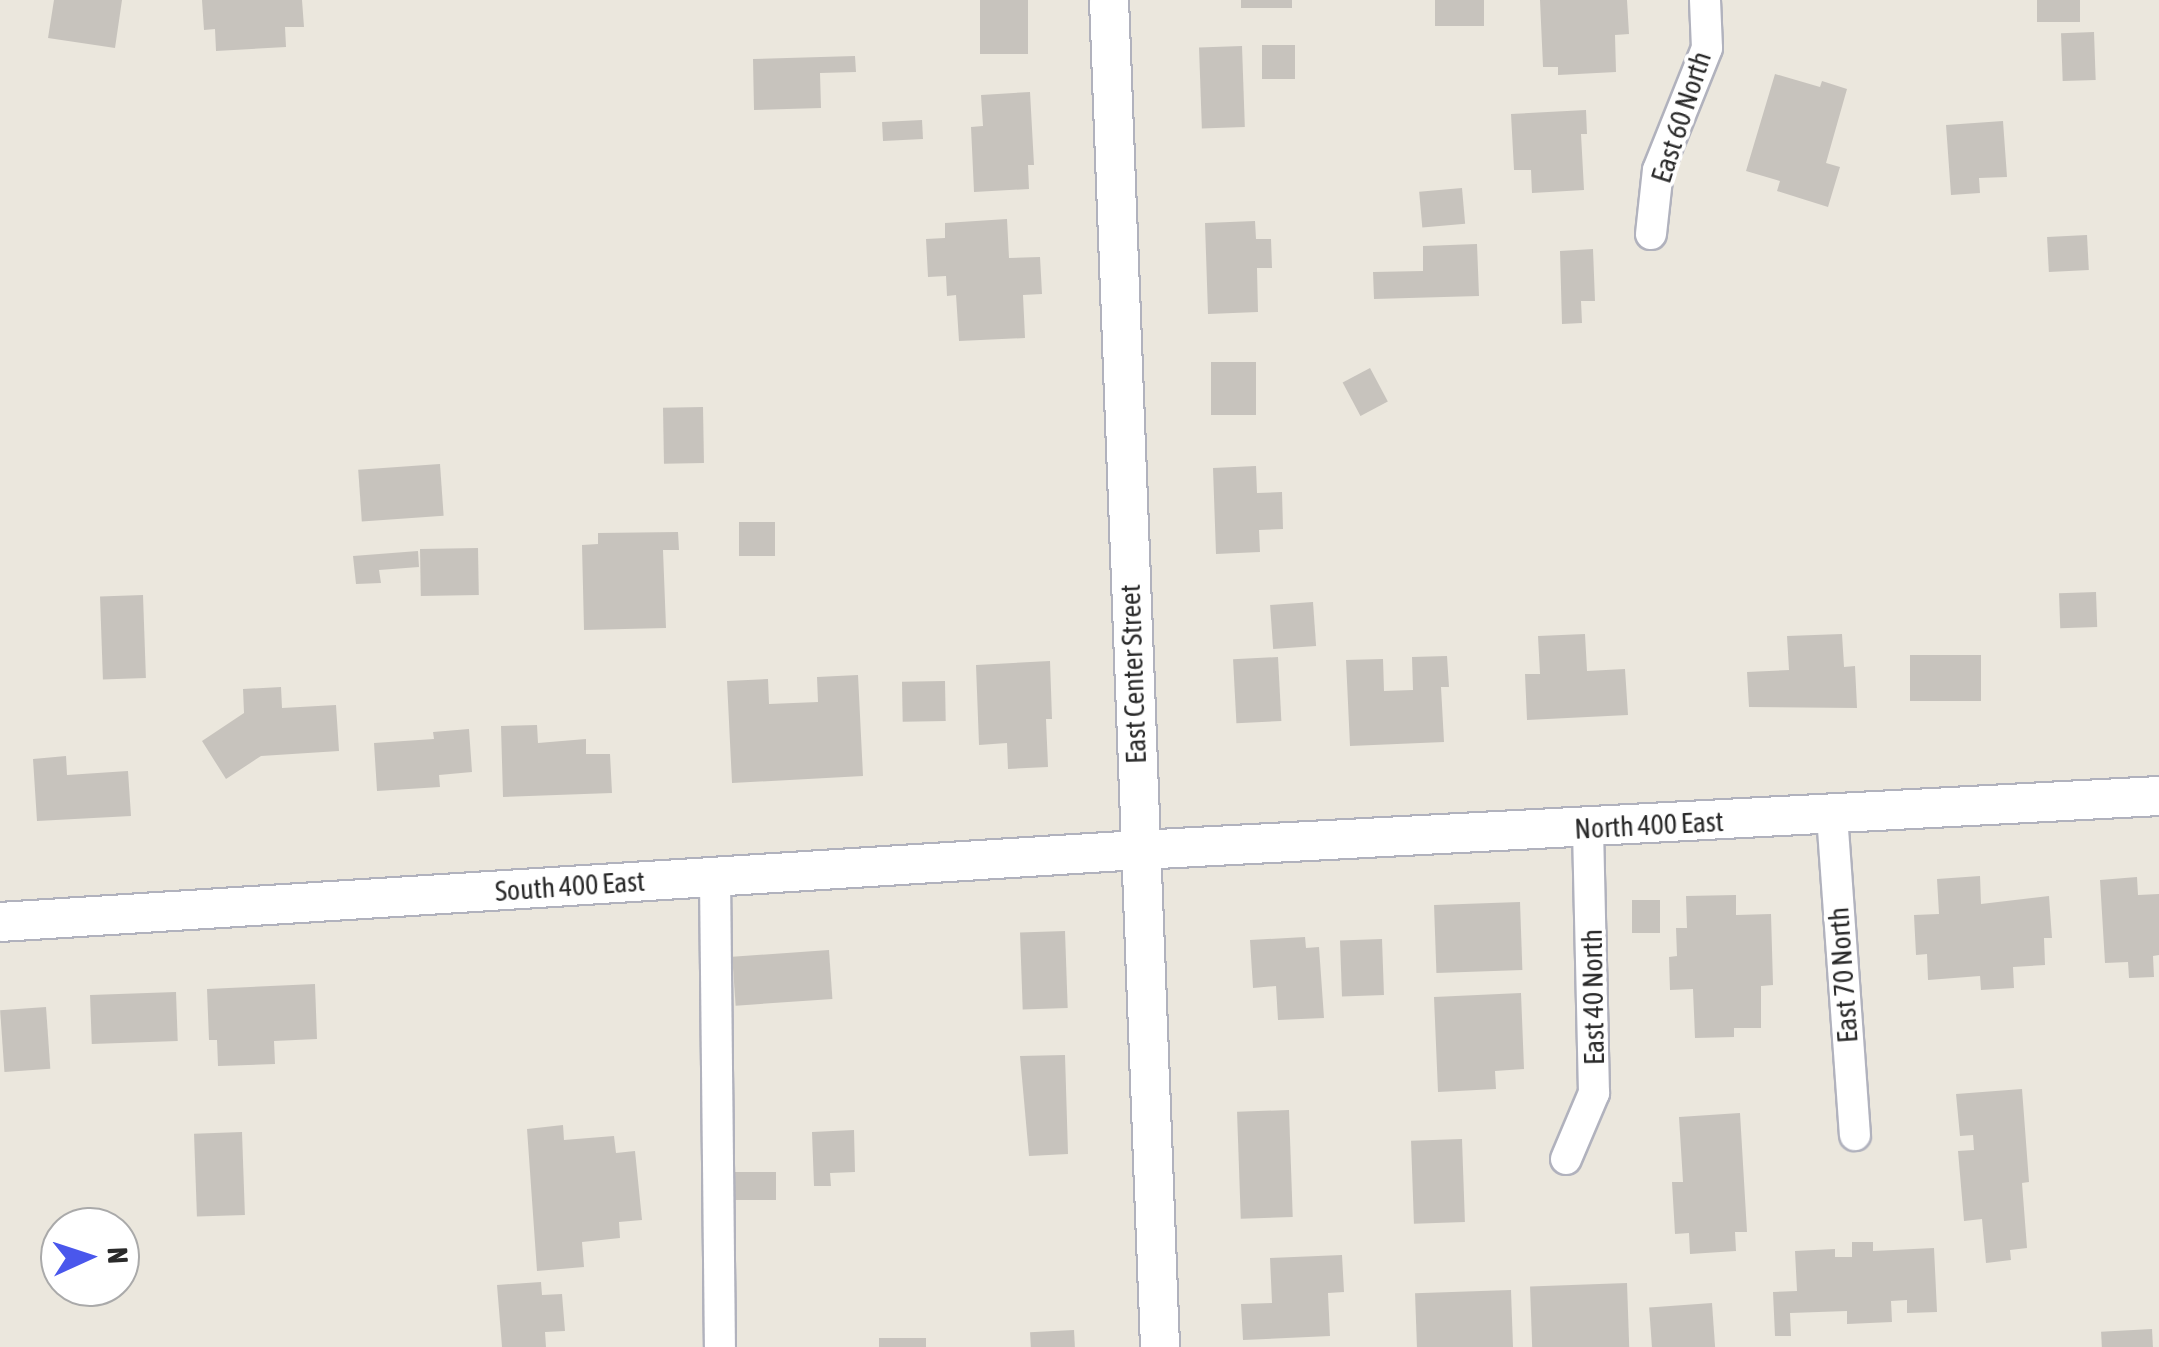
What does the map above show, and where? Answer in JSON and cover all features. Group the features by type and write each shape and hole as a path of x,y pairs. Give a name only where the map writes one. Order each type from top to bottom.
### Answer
{"street":[{"name":"East Center Street","path":"1109,0 1160,1347"},
{"name":"East 60 North","path":"1651,234 1658,170 1707,48 1706,0"},
{"name":"North 400 East","path":"1139,850 2159,796"},
{"name":"East 70 North","path":"1832,815 1855,1135"},
{"name":"East 40 North","path":"1566,1159 1594,1093 1588,828"},
{"name":"South 400 East","path":"0,922 1139,850"},
{"path":"715,877 720,1347"}],"building":[{"path":"54,0 122,0 115,48 48,38"},
{"path":"202,0 302,0 304,27 285,27 286,47 216,51 215,29 204,30"},
{"path":"980,0 1028,0 1028,54 980,54"},
{"path":"1241,0 1292,0 1292,8 1241,8"},
{"path":"1435,0 1484,0 1484,26 1435,26"},
{"path":"1540,0 1627,0 1629,34 1615,35 1616,72 1558,75 1558,67 1543,67"},
{"path":"2037,0 2080,0 2080,22 2037,22"},
{"path":"2094,32 2096,80 2063,81 2061,33"},
{"path":"1262,45 1295,45 1295,79 1262,79"},
{"path":"1242,46 1245,127 1202,128 1199,48"},
{"path":"855,56 856,72 820,73 821,108 754,110 753,59"},
{"path":"1775,74 1820,87 1822,81 1847,89 1826,163 1840,167 1828,207 1777,191 1780,181 1746,171"},
{"path":"1030,92 1034,165 1028,165 1029,189 974,192 971,127 983,126 981,95"},
{"path":"1586,110 1587,134 1581,134 1584,190 1532,193 1531,170 1514,170 1511,114"},
{"path":"922,120 923,139 883,141 882,122"},
{"path":"2003,121 2007,177 1979,178 1980,193 1951,195 1946,125"},
{"path":"1462,188 1465,224 1422,228 1419,192"},
{"path":"1007,219 1009,258 1040,257 1042,294 1023,295 1025,338 959,341 956,295 947,296 946,276 928,277 926,239 945,238 945,223"},
{"path":"1255,221 1256,239 1271,239 1272,268 1257,268 1258,312 1208,314 1205,223"},
{"path":"2087,235 2089,270 2049,272 2047,237"},
{"path":"1477,244 1479,296 1374,299 1373,272 1423,271 1423,246"},
{"path":"1593,249 1595,301 1581,301 1582,323 1562,324 1560,251"},
{"path":"1211,362 1256,362 1256,415 1211,415"},
{"path":"1370,368 1388,402 1360,416 1343,383"},
{"path":"703,407 704,463 664,464 663,408"},
{"path":"440,464 444,516 362,522 358,470"},
{"path":"1256,466 1257,493 1282,492 1283,529 1259,530 1260,552 1216,554 1213,468"},
{"path":"739,522 775,522 775,556 739,556"},
{"path":"678,532 679,550 663,550 666,628 584,630 582,545 598,544 598,533"},
{"path":"478,548 479,595 421,596 420,549"},
{"path":"418,551 419,567 379,570 381,583 356,584 353,556"},
{"path":"2096,592 2097,627 2060,628 2059,593"},
{"path":"143,595 146,678 103,679 100,597"},
{"path":"1313,602 1316,646 1273,649 1270,605"},
{"path":"1585,634 1587,671 1625,669 1628,715 1527,720 1525,674 1540,674 1538,636"},
{"path":"1842,634 1844,667 1855,666 1857,708 1749,707 1747,672 1789,670 1787,636"},
{"path":"1910,655 1981,655 1981,701 1910,701"},
{"path":"1447,656 1449,687 1441,687 1444,742 1350,746 1346,660 1383,659 1384,691 1413,690 1412,657"},
{"path":"1278,657 1281,721 1236,723 1233,659"},
{"path":"1050,661 1052,719 1046,719 1048,767 1008,769 1007,743 979,745 976,665"},
{"path":"858,675 863,776 732,783 727,681 768,679 769,704 818,702 817,677"},
{"path":"945,681 946,721 903,722 902,682"},
{"path":"281,687 282,708 336,705 339,751 261,756 226,779 202,741 244,713 243,689"},
{"path":"537,725 538,743 586,739 586,754 610,754 612,793 503,797 501,726"},
{"path":"469,729 472,772 439,775 440,787 377,791 374,743 434,739 433,732"},
{"path":"66,756 67,775 128,771 131,816 37,821 33,759"},
{"path":"1980,876 1981,904 2049,896 2052,938 2044,938 2045,965 2013,967 2014,988 1981,990 1980,976 1928,980 1927,954 1916,955 1914,915 1939,914 1937,879"},
{"path":"2137,877 2138,895 2159,894 2159,955 2153,956 2154,977 2129,978 2128,962 2105,963 2100,880"},
{"path":"1736,895 1736,915 1771,914 1773,985 1761,986 1761,1028 1734,1028 1734,1037 1695,1038 1693,989 1670,990 1669,957 1677,956 1676,928 1687,928 1686,896"},
{"path":"1632,900 1660,900 1660,933 1632,933"},
{"path":"1520,902 1522,970 1436,973 1434,905"},
{"path":"1065,931 1068,1008 1023,1010 1020,933"},
{"path":"1305,937 1306,948 1319,947 1324,1018 1278,1020 1276,986 1253,988 1250,940"},
{"path":"1382,939 1384,995 1342,996 1340,940"},
{"path":"829,950 832,999 736,1006 732,957"},
{"path":"315,984 317,1039 274,1041 275,1064 218,1066 217,1040 209,1040 207,989"},
{"path":"176,992 178,1041 92,1044 90,995"},
{"path":"1521,993 1524,1069 1495,1071 1496,1089 1438,1092 1434,997"},
{"path":"46,1007 50,1069 4,1072 0,1010"},
{"path":"1065,1055 1068,1154 1029,1156 1020,1056"},
{"path":"2022,1089 2029,1182 2022,1183 2027,1248 2010,1250 2011,1260 1986,1263 1982,1219 1964,1221 1958,1151 1974,1150 1973,1135 1960,1136 1956,1094"},
{"path":"1289,1110 1293,1217 1241,1219 1237,1112"},
{"path":"1740,1113 1747,1232 1735,1232 1736,1251 1690,1254 1689,1233 1675,1234 1672,1182 1683,1182 1679,1117"},
{"path":"563,1125 564,1140 614,1136 616,1153 635,1151 642,1220 619,1222 620,1238 582,1242 584,1267 537,1271 527,1129"},
{"path":"854,1130 855,1172 830,1173 831,1186 814,1186 812,1132"},
{"path":"242,1132 245,1215 197,1217 194,1134"},
{"path":"1462,1139 1465,1222 1414,1224 1411,1141"},
{"path":"735,1172 776,1172 776,1200 735,1200"},
{"path":"1852,1242 1873,1242 1873,1251 1934,1248 1937,1312 1907,1313 1907,1300 1891,1301 1892,1322 1847,1324 1847,1311 1790,1313 1791,1336 1775,1336 1773,1292 1797,1291 1795,1251 1835,1249 1835,1257 1852,1257"},
{"path":"1342,1255 1344,1292 1328,1293 1330,1336 1243,1340 1241,1304 1272,1303 1270,1258"},
{"path":"541,1282 542,1295 562,1294 565,1331 545,1332 546,1347 502,1347 497,1285"},
{"path":"1627,1283 1629,1347 1532,1347 1530,1286"},
{"path":"1511,1290 1513,1347 1417,1347 1415,1293"},
{"path":"1712,1303 1715,1347 1652,1347 1649,1307"},
{"path":"2152,1329 2153,1347 2102,1347 2101,1332"},
{"path":"1074,1330 1075,1347 1031,1347 1030,1332"},
{"path":"879,1338 926,1338 926,1347 879,1347"}]}
